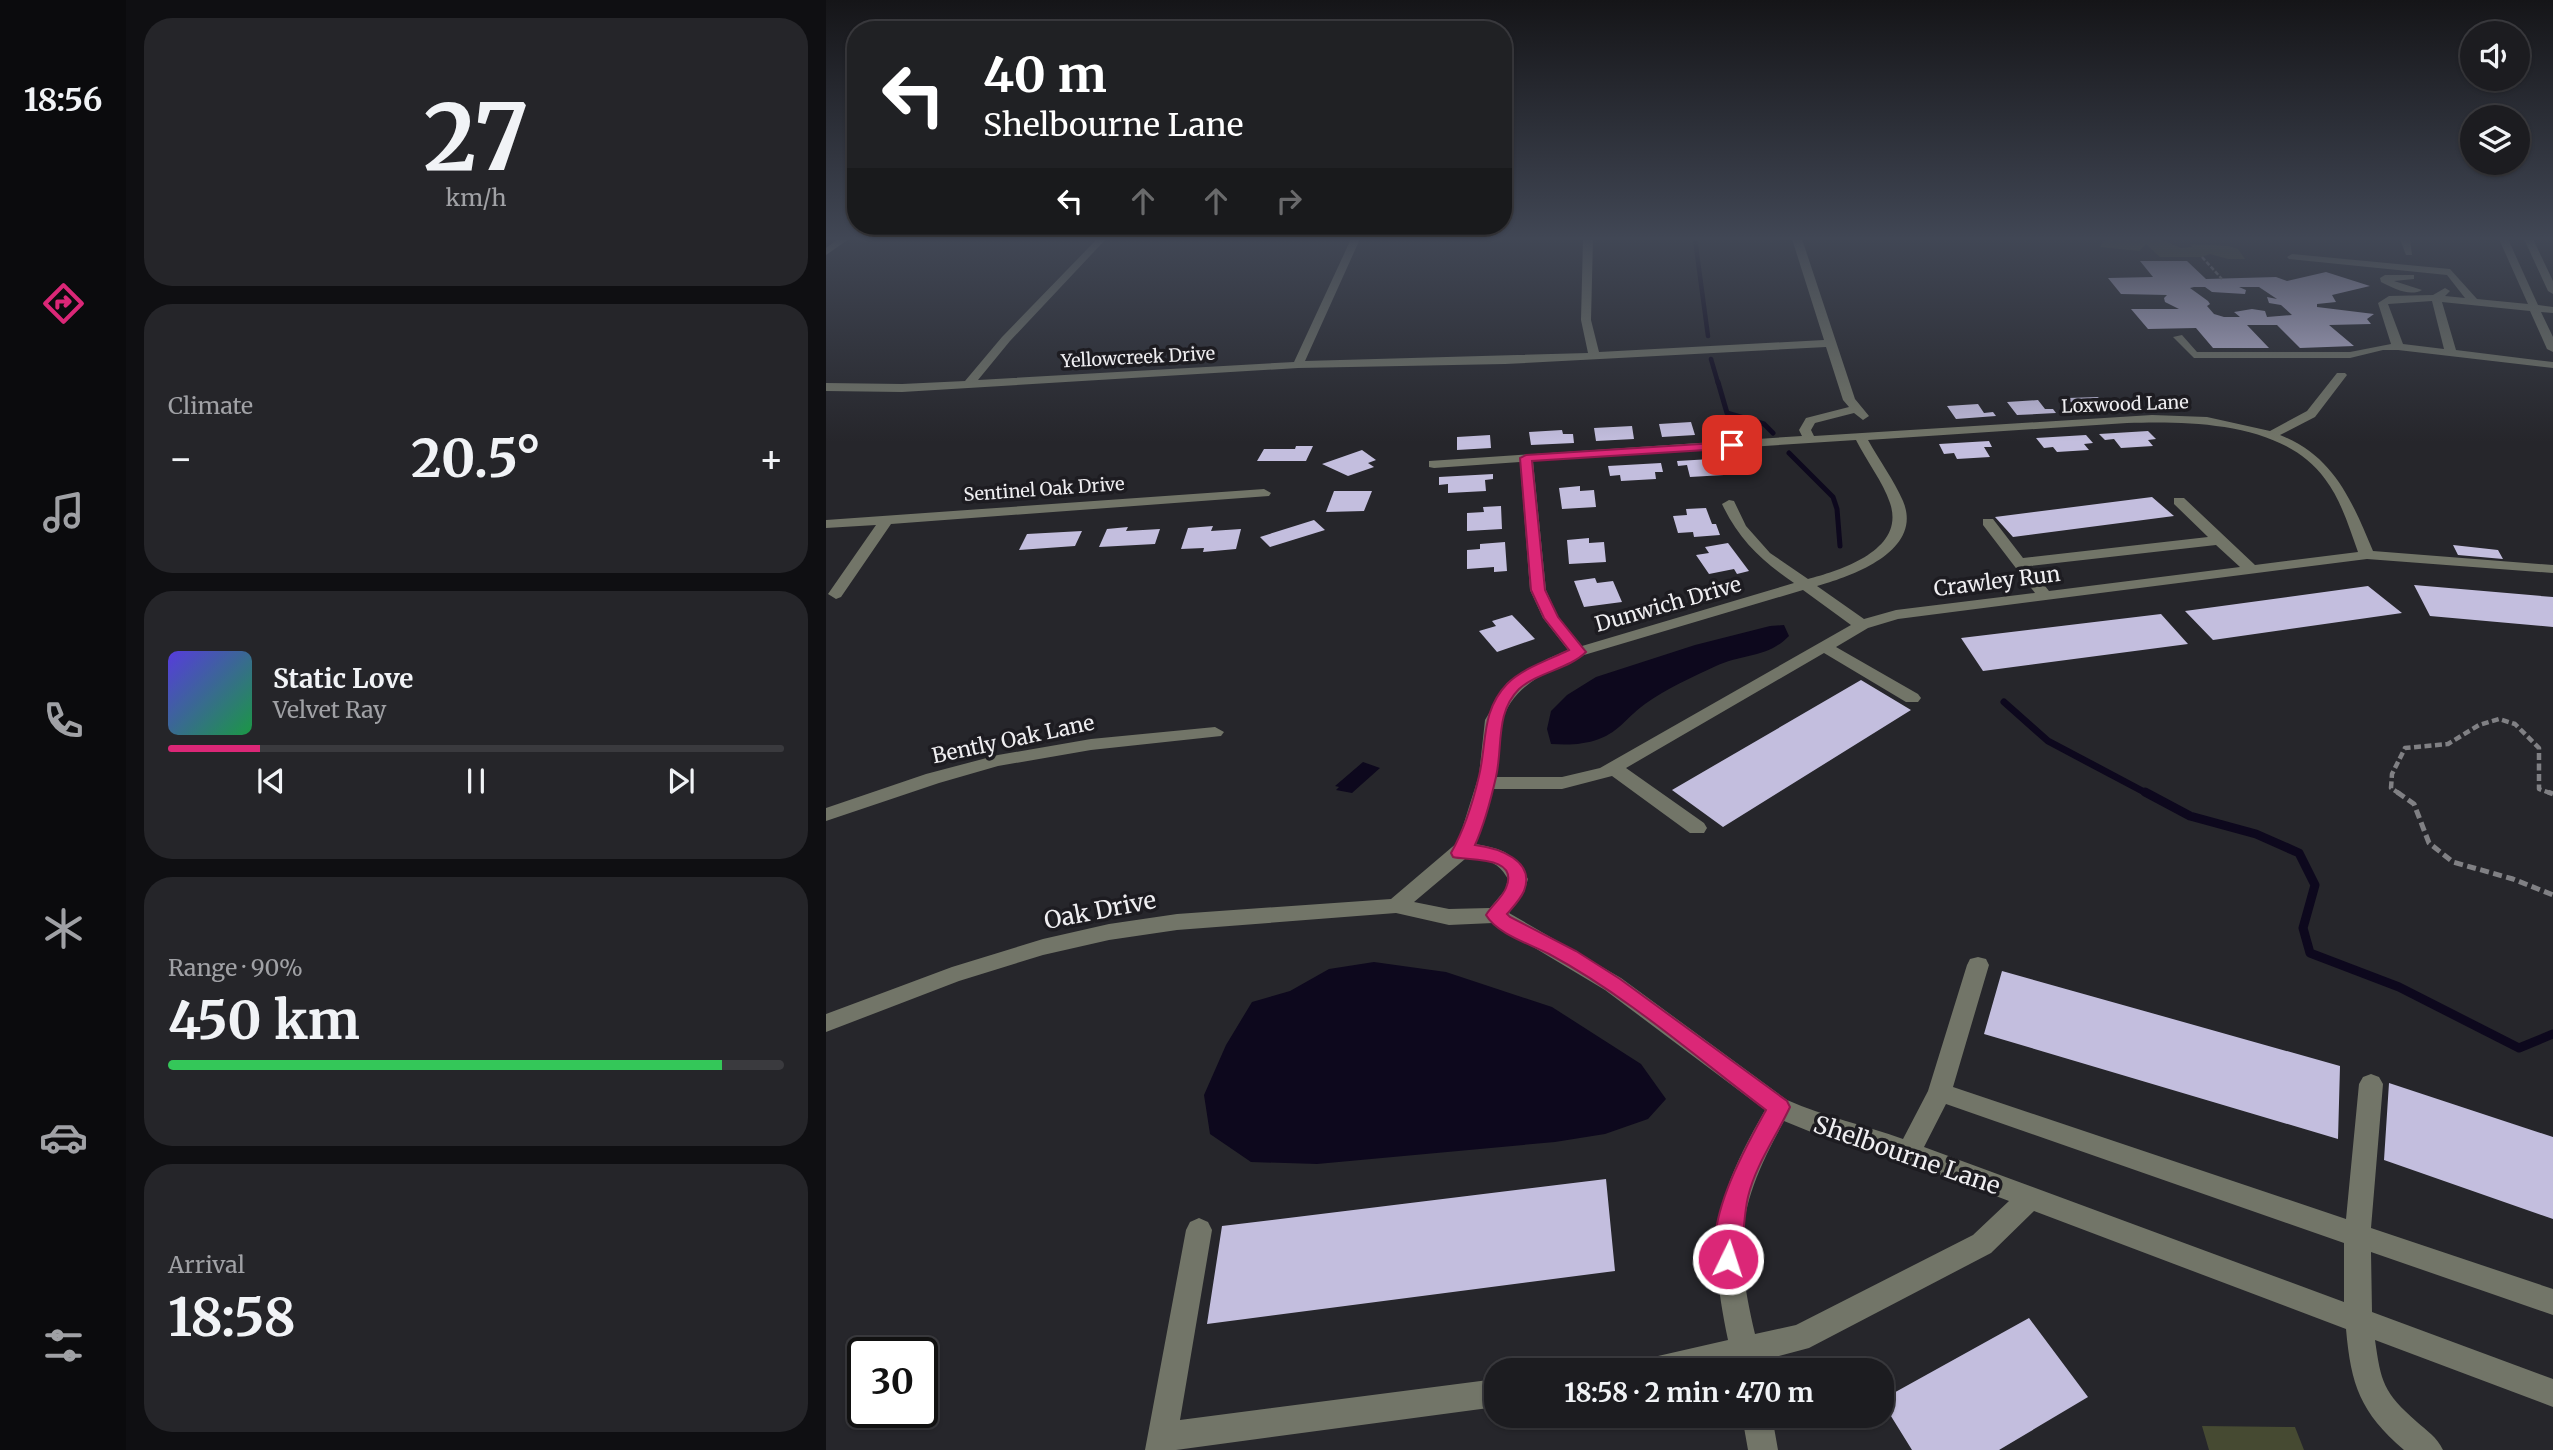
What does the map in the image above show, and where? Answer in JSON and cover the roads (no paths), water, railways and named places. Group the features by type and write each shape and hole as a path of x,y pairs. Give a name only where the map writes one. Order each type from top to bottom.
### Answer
{"street":[{"path":"969,384 997,349 1037,307"},
{"path":"1298,365 1323,307"},
{"path":"1586,307 1586,320 1594,356"},
{"path":"1810,440 1805,430 1810,421 1859,413 1830,343 1818,307"},
{"path":"2384,307 2398,347"},
{"path":"2442,307 2452,353"},
{"path":"2522,307 2553,310"},
{"path":"2536,308 2553,349"},
{"path":"2178,338 2194,355 2350,355 2383,347 2398,347 2553,365"},
{"name":"Yellowcreek Drive","path":"826,387 902,388 1298,365 1504,361 1830,343"},
{"path":"2269,436 2311,414 2342,375"},
{"name":"Loxwood Lane","path":"1434,464 2152,418 2218,422 2269,436 2308,455 2329,474 2367,555"},
{"name":"Dunwich Drive","path":"1460,853 1467,843 1486,783 1494,720 1513,687 1532,673 1578,652 1853,569 1885,549 1896,536 1900,525 1897,503 1860,437"},
{"path":"1526,458 1538,590 1551,618 1578,652"},
{"name":"Sentinel Oak Drive","path":"826,524 1264,493"},
{"path":"2179,501 2252,570"},
{"path":"1729,504 1751,542 1784,571 1807,584 1862,625"},
{"path":"835,594 887,519"},
{"path":"1988,522 2045,596"},
{"path":"2019,563 2219,540"},
{"name":"Crawley Run","path":"1486,783 1569,783 1589,779 1613,768 1862,625 1896,615 2367,555 2553,569"},
{"path":"1825,647 1912,698"},
{"name":"Bently Oak Lane","path":"826,815 905,787 1015,758 1087,744 1215,732"},
{"path":"1613,768 1698,828"},
{"path":"1396,906 1460,853 1476,851 1496,855 1516,872 1518,879 1514,892 1496,915"},
{"name":"Oak Drive","path":"826,1023 953,975 1043,947 1108,932 1177,922 1396,906 1449,917 1496,915"},
{"name":"Shelbourne Lane","path":"1496,915 1613,984 1779,1107 1811,1122 1868,1137 2553,1393"},
{"path":"1909,1152 1940,1092 1978,965"},
{"path":"2371,1084 2358,1235 2358,1320 2366,1376 2379,1404 2405,1433 2428,1450"},
{"path":"1940,1092 2553,1302"},
{"path":"1746,1358 1728,1259 1729,1233 1737,1195 1749,1160 1779,1107"},
{"path":"1754,1358 1799,1338 1982,1244 2030,1198"},
{"path":"1199,1230 1161,1444 1484,1395"},
{"path":"1759,1428 1763,1450"}],"waterway":[{"path":"1704,307 1708,336"},
{"path":"1711,359 1718,383"},
{"path":"1718,382 1727,413 1764,424 1773,433"},
{"path":"1789,453 1833,497 1837,509 1840,546"},
{"path":"2004,702 2048,741 2148,794"},
{"path":"2145,792 2190,816 2256,834 2299,853 2315,885 2303,928 2310,953 2399,987 2519,1048 2553,1034"}]}
